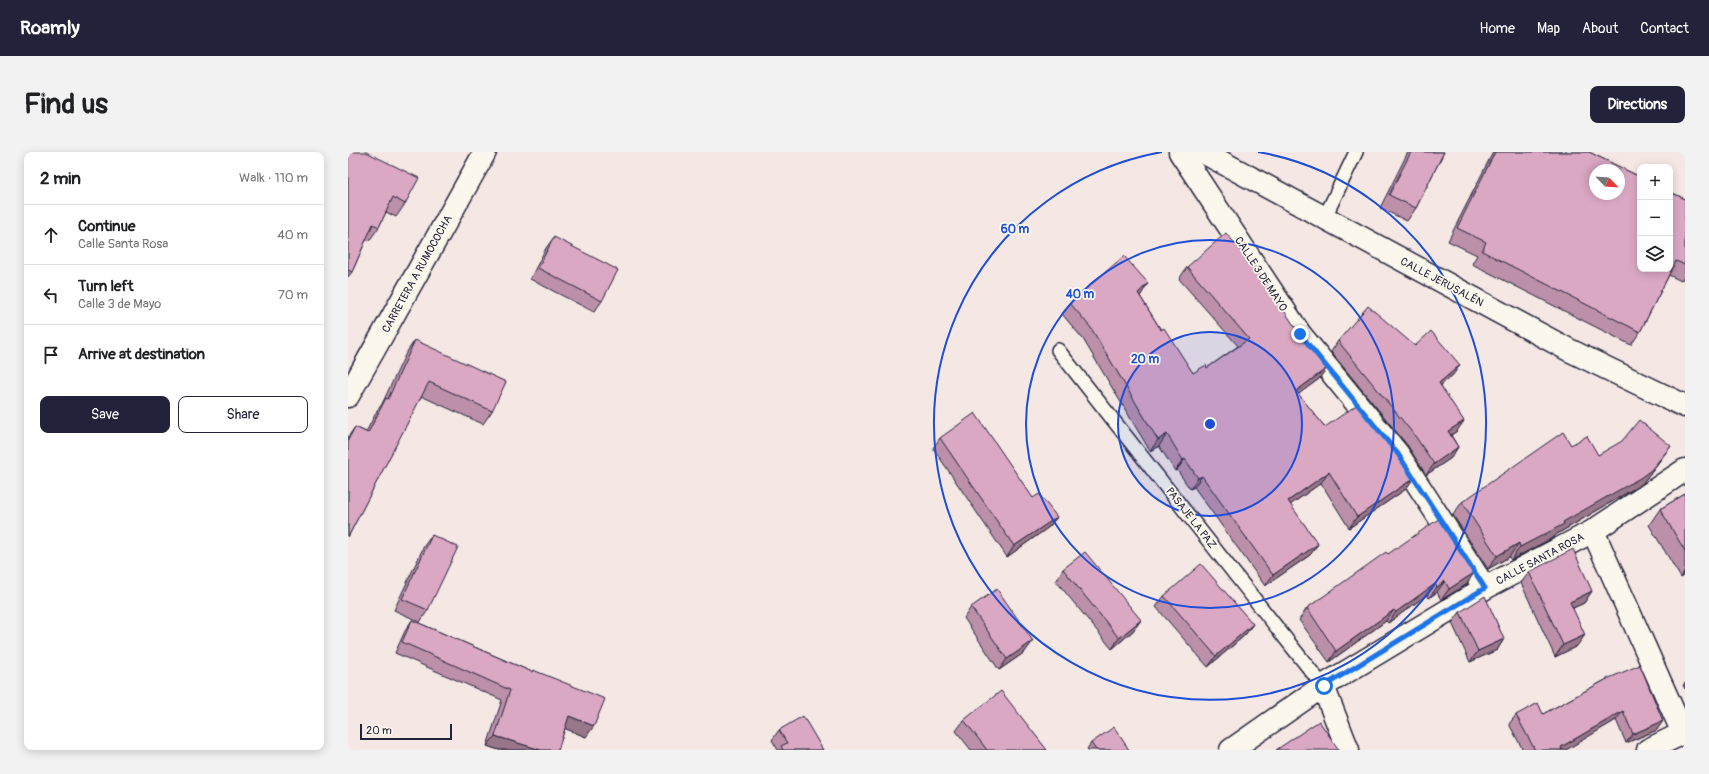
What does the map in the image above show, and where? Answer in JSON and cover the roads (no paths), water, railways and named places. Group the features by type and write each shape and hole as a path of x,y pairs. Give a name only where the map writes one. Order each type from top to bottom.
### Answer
{"street":[{"name":"CARRETERA A RUMOCOCHA","path":"348,396 486,152"},
{"name":"CALLE 3 DE MAYO","path":"1180,152 1300,334 1398,454 1485,588"},
{"name":"CALLE JERUSALÉN","path":"1203,152 1569,350 1685,406"},
{"name":"CALLE SANTA ROSA","path":"1231,750 1324,686 1485,588 1593,531 1685,470"},
{"path":"1593,531 1684,734 1648,750"},
{"path":"1324,686 1348,750"}],"lane":[{"path":"1324,218 1356,152"},
{"name":"PASAJE LA PAZ","path":"1058,350 1324,686"}]}
